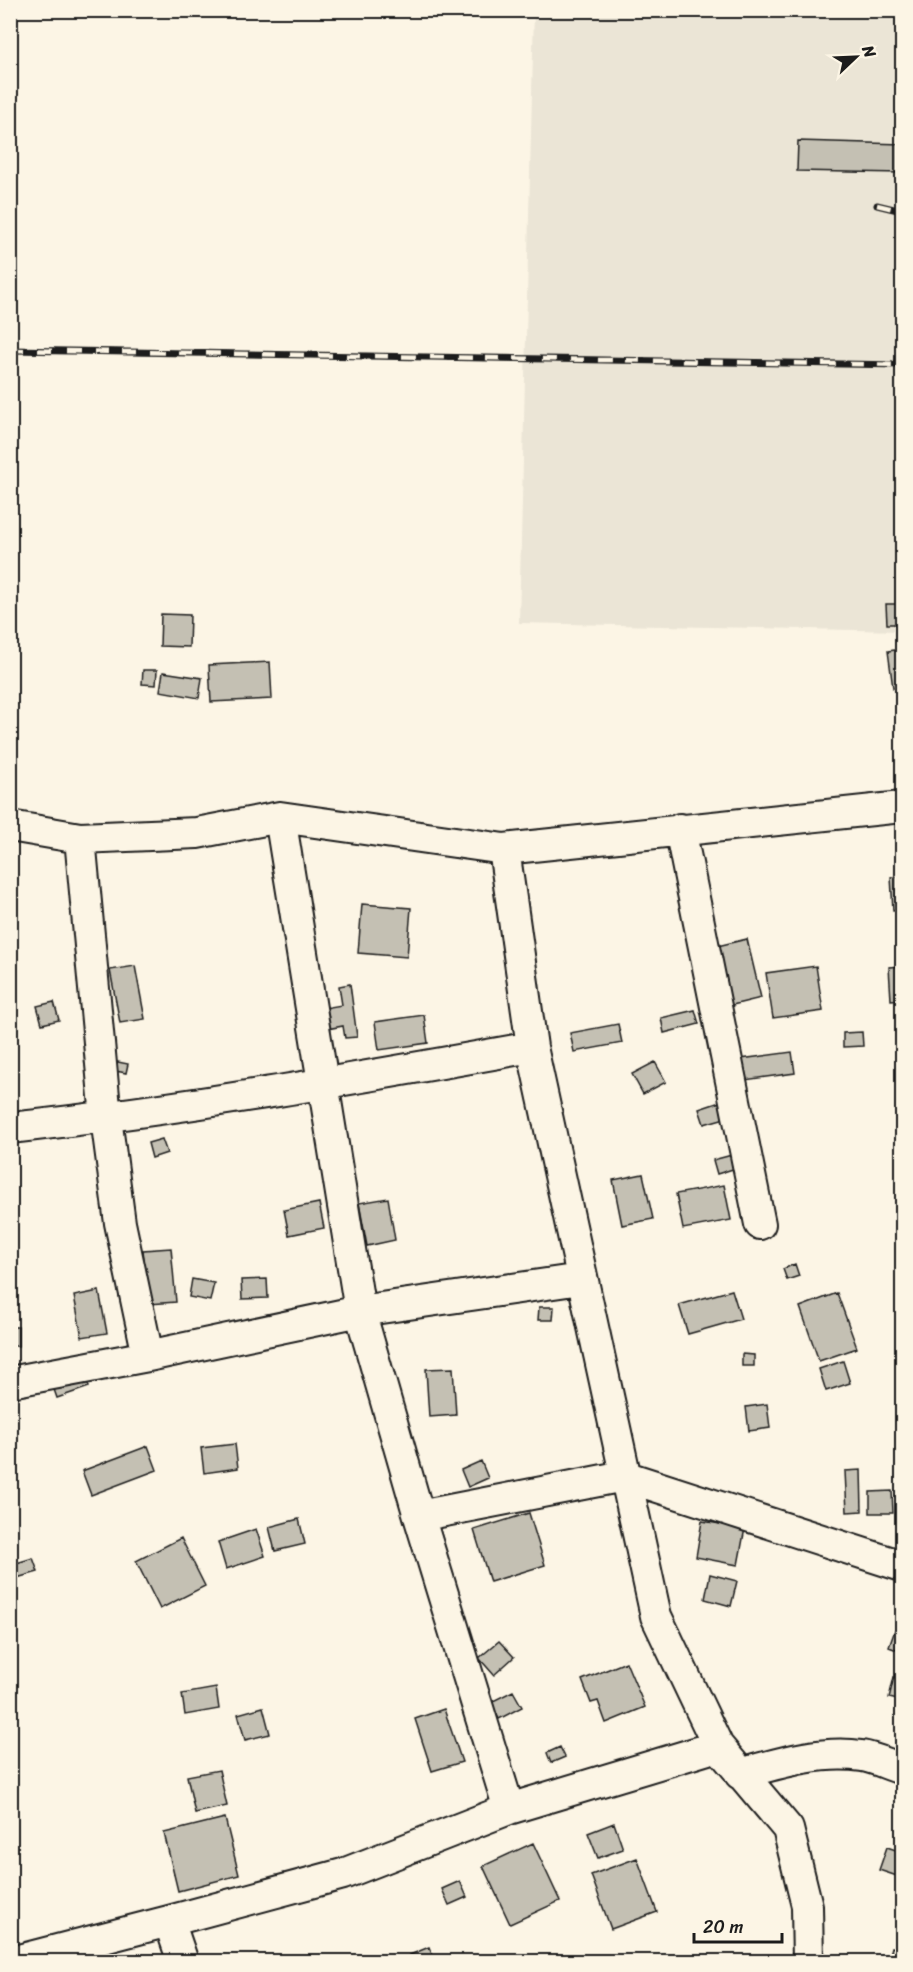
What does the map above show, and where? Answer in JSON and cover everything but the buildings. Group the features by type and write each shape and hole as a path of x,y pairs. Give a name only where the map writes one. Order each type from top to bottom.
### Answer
{"street":[{"path":"10,826 80,838 197,833 280,817 504,849 903,807"},
{"path":"280,817 360,1311 419,1516 509,1809"},
{"path":"680,829 760,1224"},
{"path":"80,838 106,1118 120,1223 148,1356"},
{"path":"504,849 532,1047 656,1616 718,1746 788,1829 807,1906 808,1962"},
{"path":"10,1128 106,1118 322,1084 532,1047"},
{"path":"10,1382 148,1356 360,1311 581,1279"},
{"path":"419,1516 624,1476 903,1566"},
{"path":"11,1962 343,1874 509,1809 718,1746"},
{"path":"740,1774 784,1762 832,1755 863,1756 903,1769"},
{"path":"168,1921 183,1962"}],"shaded area":[{"path":"534,11 902,11 902,631 519,623"}],"railway":[{"path":"877,205 902,211"},
{"path":"10,350 902,365"}]}
